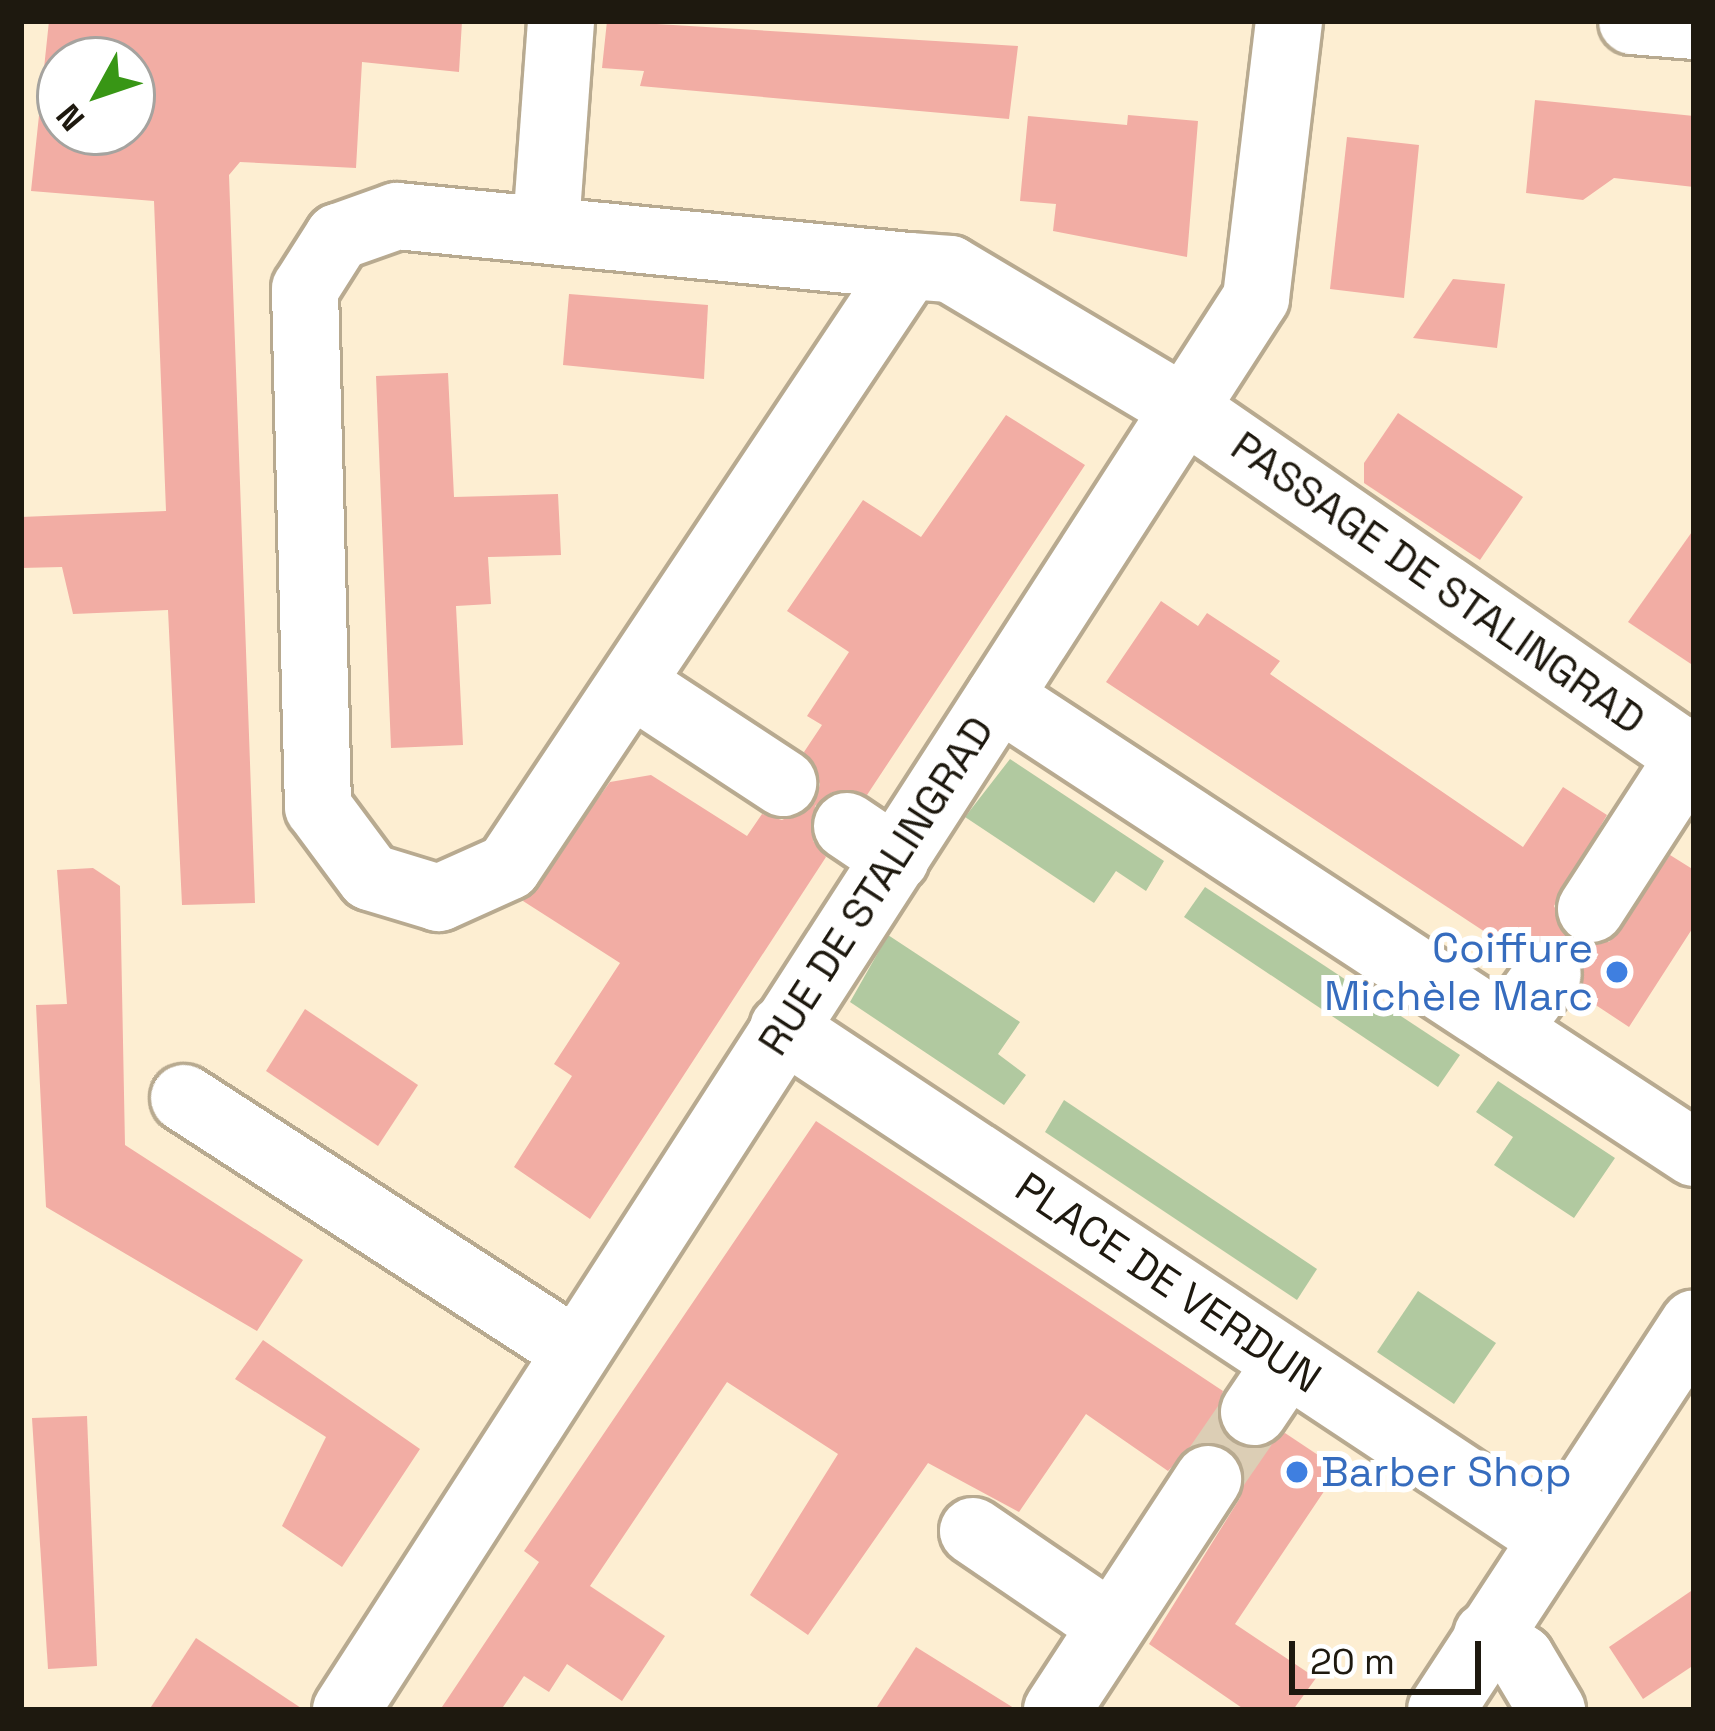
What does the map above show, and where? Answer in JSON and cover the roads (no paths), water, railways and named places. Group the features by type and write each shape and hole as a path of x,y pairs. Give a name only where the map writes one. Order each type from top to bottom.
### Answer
{"street":[{"path":"546,226 561,21"},
{"name":"RUE DE STALINGRAD","path":"346,1710 783,1028 872,843 999,697 1256,298 1289,21"},
{"path":"1632,21 1694,26"},
{"name":"PASSAGE DE STALINGRAD","path":"909,266 637,687 508,867 439,898 370,877 318,807 305,289 338,237 397,216 546,226 950,269 1185,409 1692,754"},
{"path":"637,687 783,783"},
{"path":"999,697 1694,1154"},
{"path":"1591,909 1692,754"},
{"path":"1507,1030 1548,974"},
{"name":"PLACE DE VERDUN","path":"783,1028 1270,1388 1552,1538"},
{"path":"184,1098 574,1350"},
{"path":"1441,1710 1694,1324"},
{"path":"1057,1710 1208,1479"},
{"path":"973,1531 1111,1624"},
{"path":"1486,1635 1521,1658 1552,1710"}],"tunnel":[{"path":"1208,1479 1254,1412"}],"place":[{"name":"Coiffure Michèle Marc","path":"1617,972"},
{"name":"Barber Shop","path":"1297,1472"}]}
